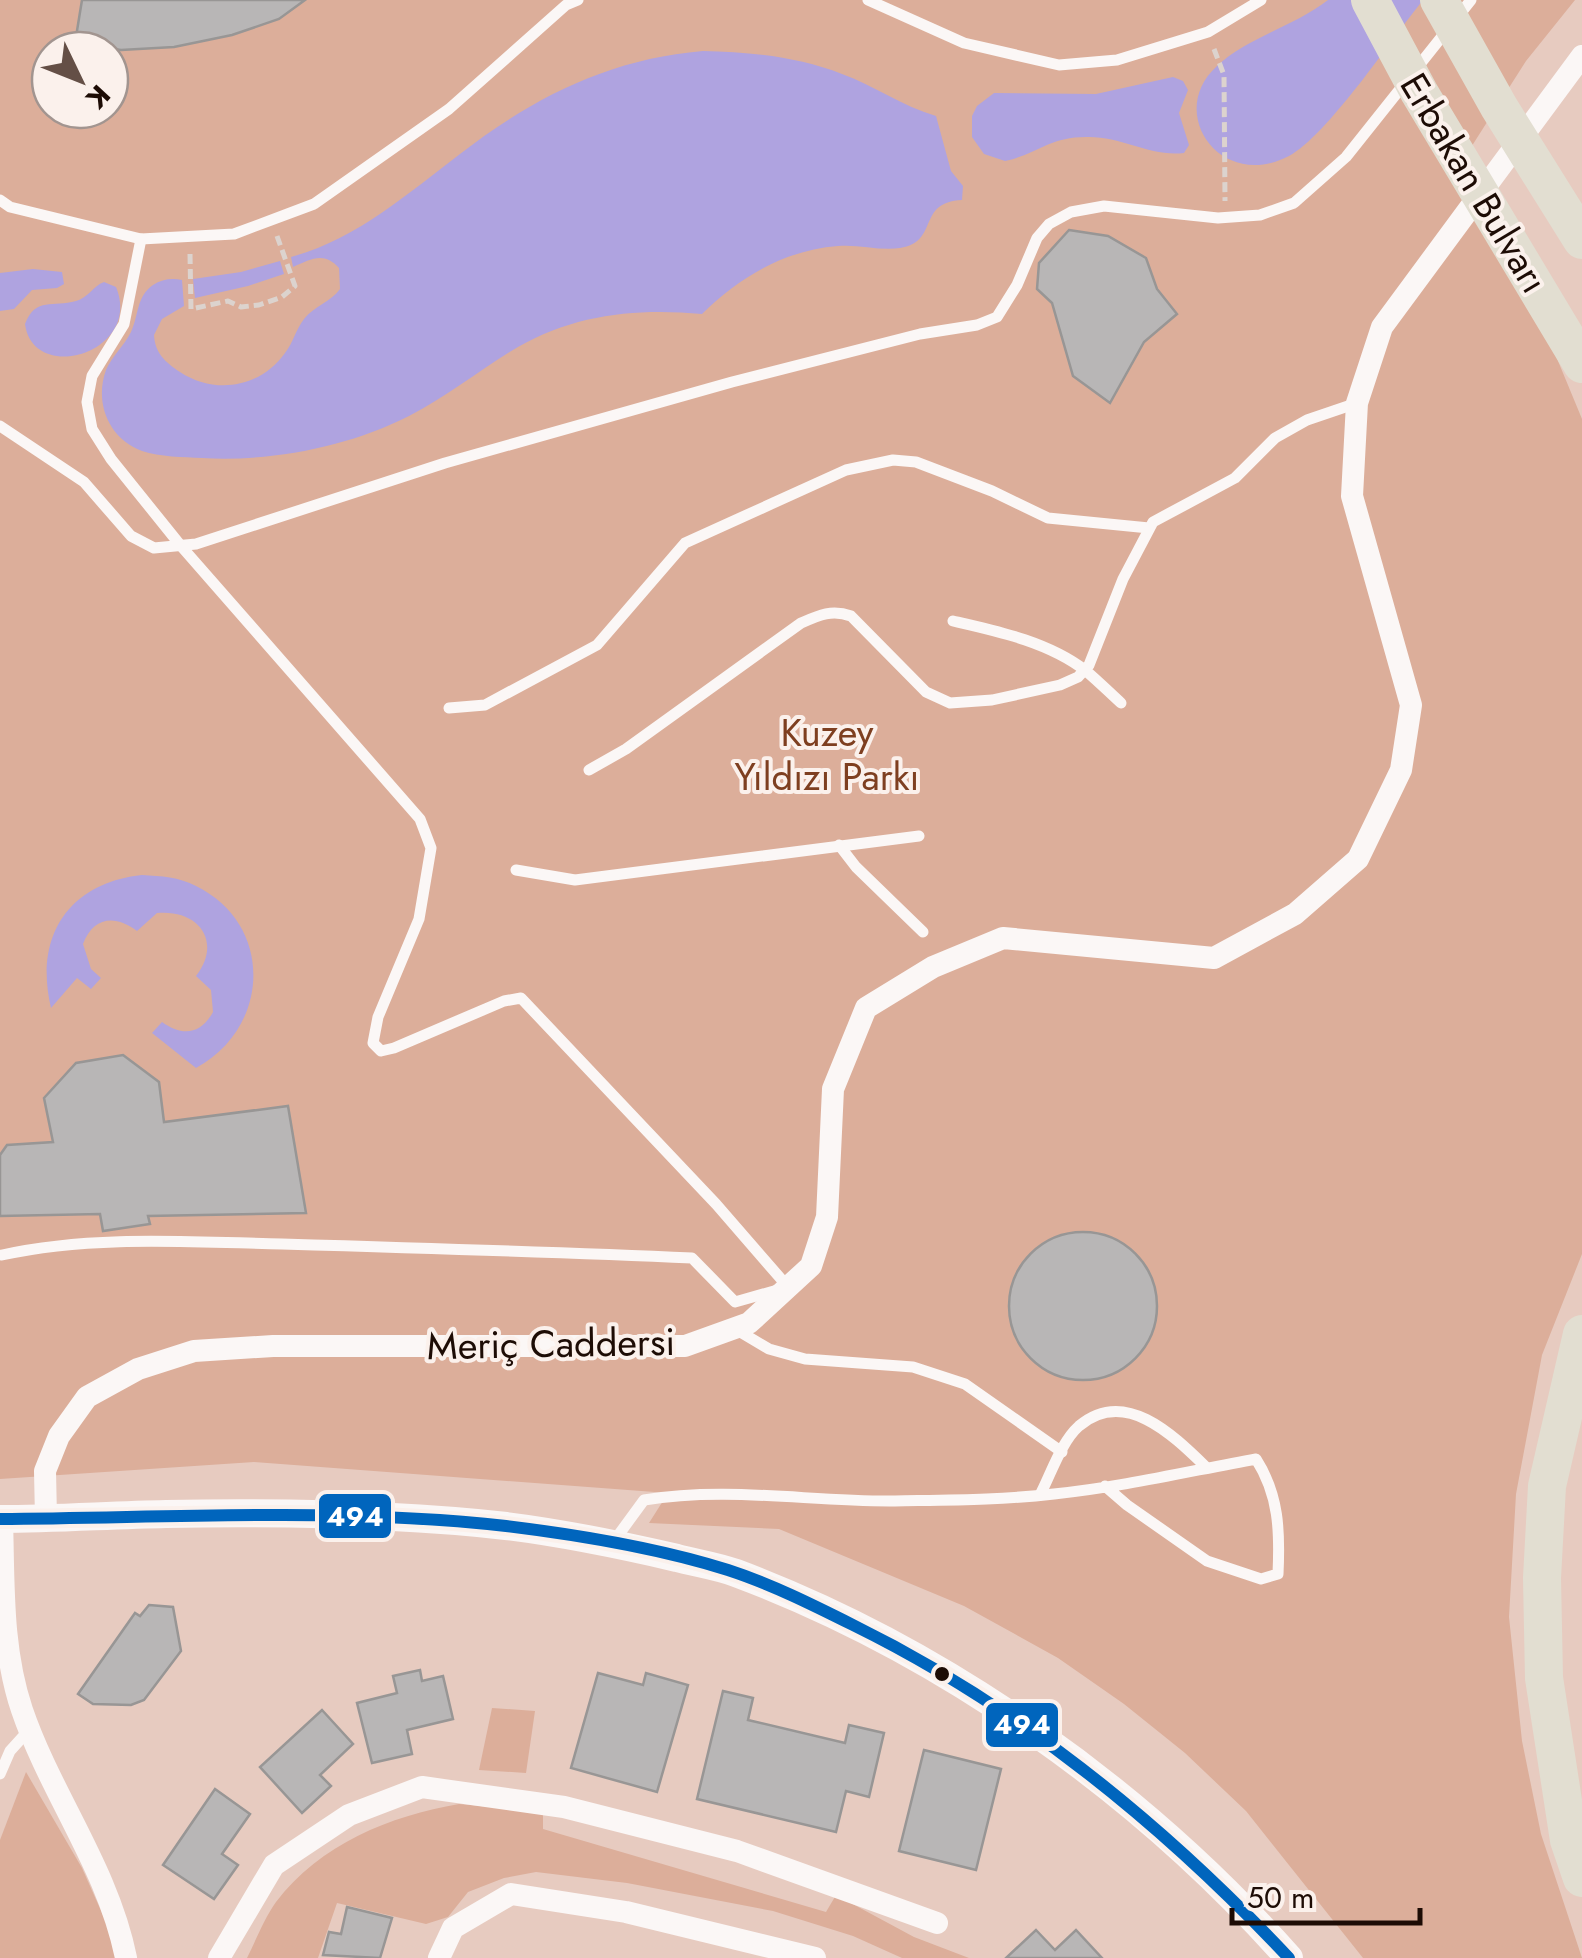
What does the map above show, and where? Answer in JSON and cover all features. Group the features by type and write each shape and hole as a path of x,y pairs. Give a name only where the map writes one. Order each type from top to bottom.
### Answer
{"highway":[{"name":"Erbakan Bulvarı","path":"1370,0 1419,92 1582,364"},
{"name":"Erbakan Bulvarı","path":"1439,0 1582,240"},
{"path":"1582,1334 1547,1486 1542,1578 1544,1678 1569,1840 1582,1878"}],"street":[{"name":"Meriç Caddersi","path":"46,1518 45,1472 59,1436 88,1397 138,1369 194,1351 273,1346 685,1346 749,1323 810,1266 827,1217 833,1088 866,1008 933,967 1003,938 1214,958 1295,914 1358,858 1401,770 1411,705 1352,496 1356,403 1382,327 1582,56"},
{"path":"126,1958 98,1870 29,1730 14,1682 2,1610 1,1518 170,1514 396,1518 507,1526 612,1544 732,1572 828,1612 933,1665 1091,1774 1223,1888 1289,1958"},
{"path":"219,1958 274,1865 349,1815 422,1787 564,1807 737,1852 937,1923"},
{"path":"439,1958 453,1928 511,1894 626,1912 815,1958"}],"lane":[{"path":"0,200 10,207 140,239 234,234 314,204 449,109 566,5 578,0"},
{"path":"868,0 964,42 1059,65 1117,60 1208,32 1262,0"},
{"path":"0,426 84,482 132,536 154,548 181,546 445,463 732,382 920,334 977,326 997,316 1048,224 1071,212 1104,206 1224,218 1260,215 1294,203 1346,158 1471,0"},
{"path":"2,1255 46,1245 198,1242 516,1250 692,1258 736,1302 788,1287 716,1204 521,998 504,1001 394,1048 381,1051 373,1043 378,1017 418,918 431,848 420,819 181,546 92,430 87,402 92,376 124,324 140,239"},
{"path":"589,770 626,749 802,622 824,613 851,616 926,692 950,704 992,700 1078,677 1085,670 1153,522 1235,478 1275,438 1307,420 1356,403"},
{"path":"449,708 485,705 597,645 685,543 846,470 893,460 916,462 1048,518 1149,528"},
{"path":"953,621 1005,633 1066,658 1121,703"},
{"path":"516,870 575,880 919,836"},
{"path":"838,845 923,932"},
{"path":"734,1328 769,1349 805,1359 913,1367 965,1384 1062,1452"},
{"path":"1040,1495 1077,1428 1102,1412 1124,1410 1148,1419 1184,1445 1206,1468"},
{"path":"612,1544 644,1500 688,1493 892,1501 1040,1495 1256,1459 1272,1485 1280,1544 1278,1574 1261,1579 1207,1561 1127,1506 1105,1486"},
{"path":"0,1774 10,1752 29,1730"}],"path":[{"path":"1208,32 1224,75 1224,218"},
{"path":"190,236 191,308 228,302 241,308 259,305 282,298 295,286 272,220"}],"green space":[{"name":"Kuzey Yıldızı Parkı","path":"0,0 1575,0 1526,61 1454,174 1527,286 1582,419 1582,1254 1542,1355 1516,1494 1509,1617 1522,1741 1541,1834 1582,1958 1363,1958 1246,1811 1185,1753 1124,1704 1058,1658 964,1606 779,1529 649,1523 668,1493 254,1462 0,1479"},
{"path":"492,1708 535,1711 526,1773 479,1770"},
{"path":"26,1772 82,1868 122,1958 0,1958 0,1840"},
{"path":"459,1804 543,1812 543,1829 826,1912 836,1895 914,1937 969,1958 902,1958 853,1936 773,1911 627,1883 536,1872 504,1878 468,1892 448,1917 426,1924 337,1903 318,1958 247,1958 276,1902 313,1864 382,1825"}],"shaded area":[{"path":"1328,0 1423,0 1340,108 1304,145 1289,156 1264,164 1242,164 1223,156 1208,142 1199,125 1197,105 1202,85 1229,56"},
{"path":"703,51 756,54 808,63 936,116 951,171 963,186 962,200 939,208 912,244 892,249 838,246 800,253 747,277 702,314 631,313 562,327 518,347 409,416 335,444 282,455 179,457 142,451 113,429 103,407 106,370 131,332 141,301 153,285 182,280 184,306 162,319 154,335 165,361 208,384 250,380 275,365 304,319 340,289 339,268 333,263 317,258 293,267 291,257 360,227 488,134 545,98 636,62"},
{"path":"1173,77 1183,81 1188,90 1179,113 1189,145 1184,153 1076,137 1005,161 984,154 972,137 972,116 977,106 994,93 1096,94"},
{"path":"280,261 284,274 195,298 193,279"},
{"path":"33,269 62,272 64,284 32,290 14,309 0,311 0,273"},
{"path":"104,282 116,287 120,310 114,329 101,344 64,357 46,353 32,343 25,324 34,310 80,299"},
{"path":"142,875 183,881 222,903 240,925 250,950 253,977 249,1003 238,1028 220,1050 196,1068 152,1033 162,1022 177,1030 197,1029 213,1012 211,990 196,976 204,963 206,940 202,930 184,916 157,913 137,931 113,921 93,928 83,944 91,969 101,978 91,989 77,978 51,1008 48,958 62,918 94,889"}],"building":[{"path":"82,0 305,0 279,19 232,35 174,47 130,49 130,30 77,30"},
{"path":"1069,230 1108,236 1146,258 1157,289 1177,314 1144,342 1110,403 1073,376 1052,303 1037,289 1039,263"},
{"path":"123,1055 159,1082 164,1122 288,1106 306,1213 148,1216 150,1224 103,1231 100,1214 0,1216 0,1155 7,1145 53,1142 44,1098 76,1063"},
{"path":"1083,1232 1111,1238 1135,1254 1151,1278 1157,1306 1151,1334 1135,1358 1111,1374 1083,1380 1055,1374 1031,1358 1015,1334 1009,1306 1015,1278 1031,1254 1055,1238"},
{"path":"149,1605 173,1607 181,1651 144,1700 131,1705 93,1704 78,1694 135,1613 140,1616"},
{"path":"420,1670 422,1681 443,1676 453,1719 407,1730 412,1754 372,1763 357,1703 397,1693 393,1676"},
{"path":"598,1673 643,1685 646,1673 688,1685 657,1792 571,1768"},
{"path":"723,1691 753,1698 748,1720 845,1743 849,1725 884,1733 869,1797 846,1791 836,1832 697,1799"},
{"path":"322,1710 353,1744 320,1775 331,1786 302,1813 260,1767"},
{"path":"924,1750 1001,1769 976,1870 899,1851"},
{"path":"215,1789 250,1814 222,1854 238,1865 214,1899 163,1865"},
{"path":"347,1907 392,1918 380,1958 323,1955 329,1932 341,1934"},
{"path":"1036,1930 1055,1950 1076,1930 1102,1958 1006,1958"}],"transit line":[{"name":"494","path":"0,1519 253,1515 443,1520 590,1538 728,1570 807,1602 914,1657 1031,1731 1139,1815 1241,1908 1289,1958"}]}
